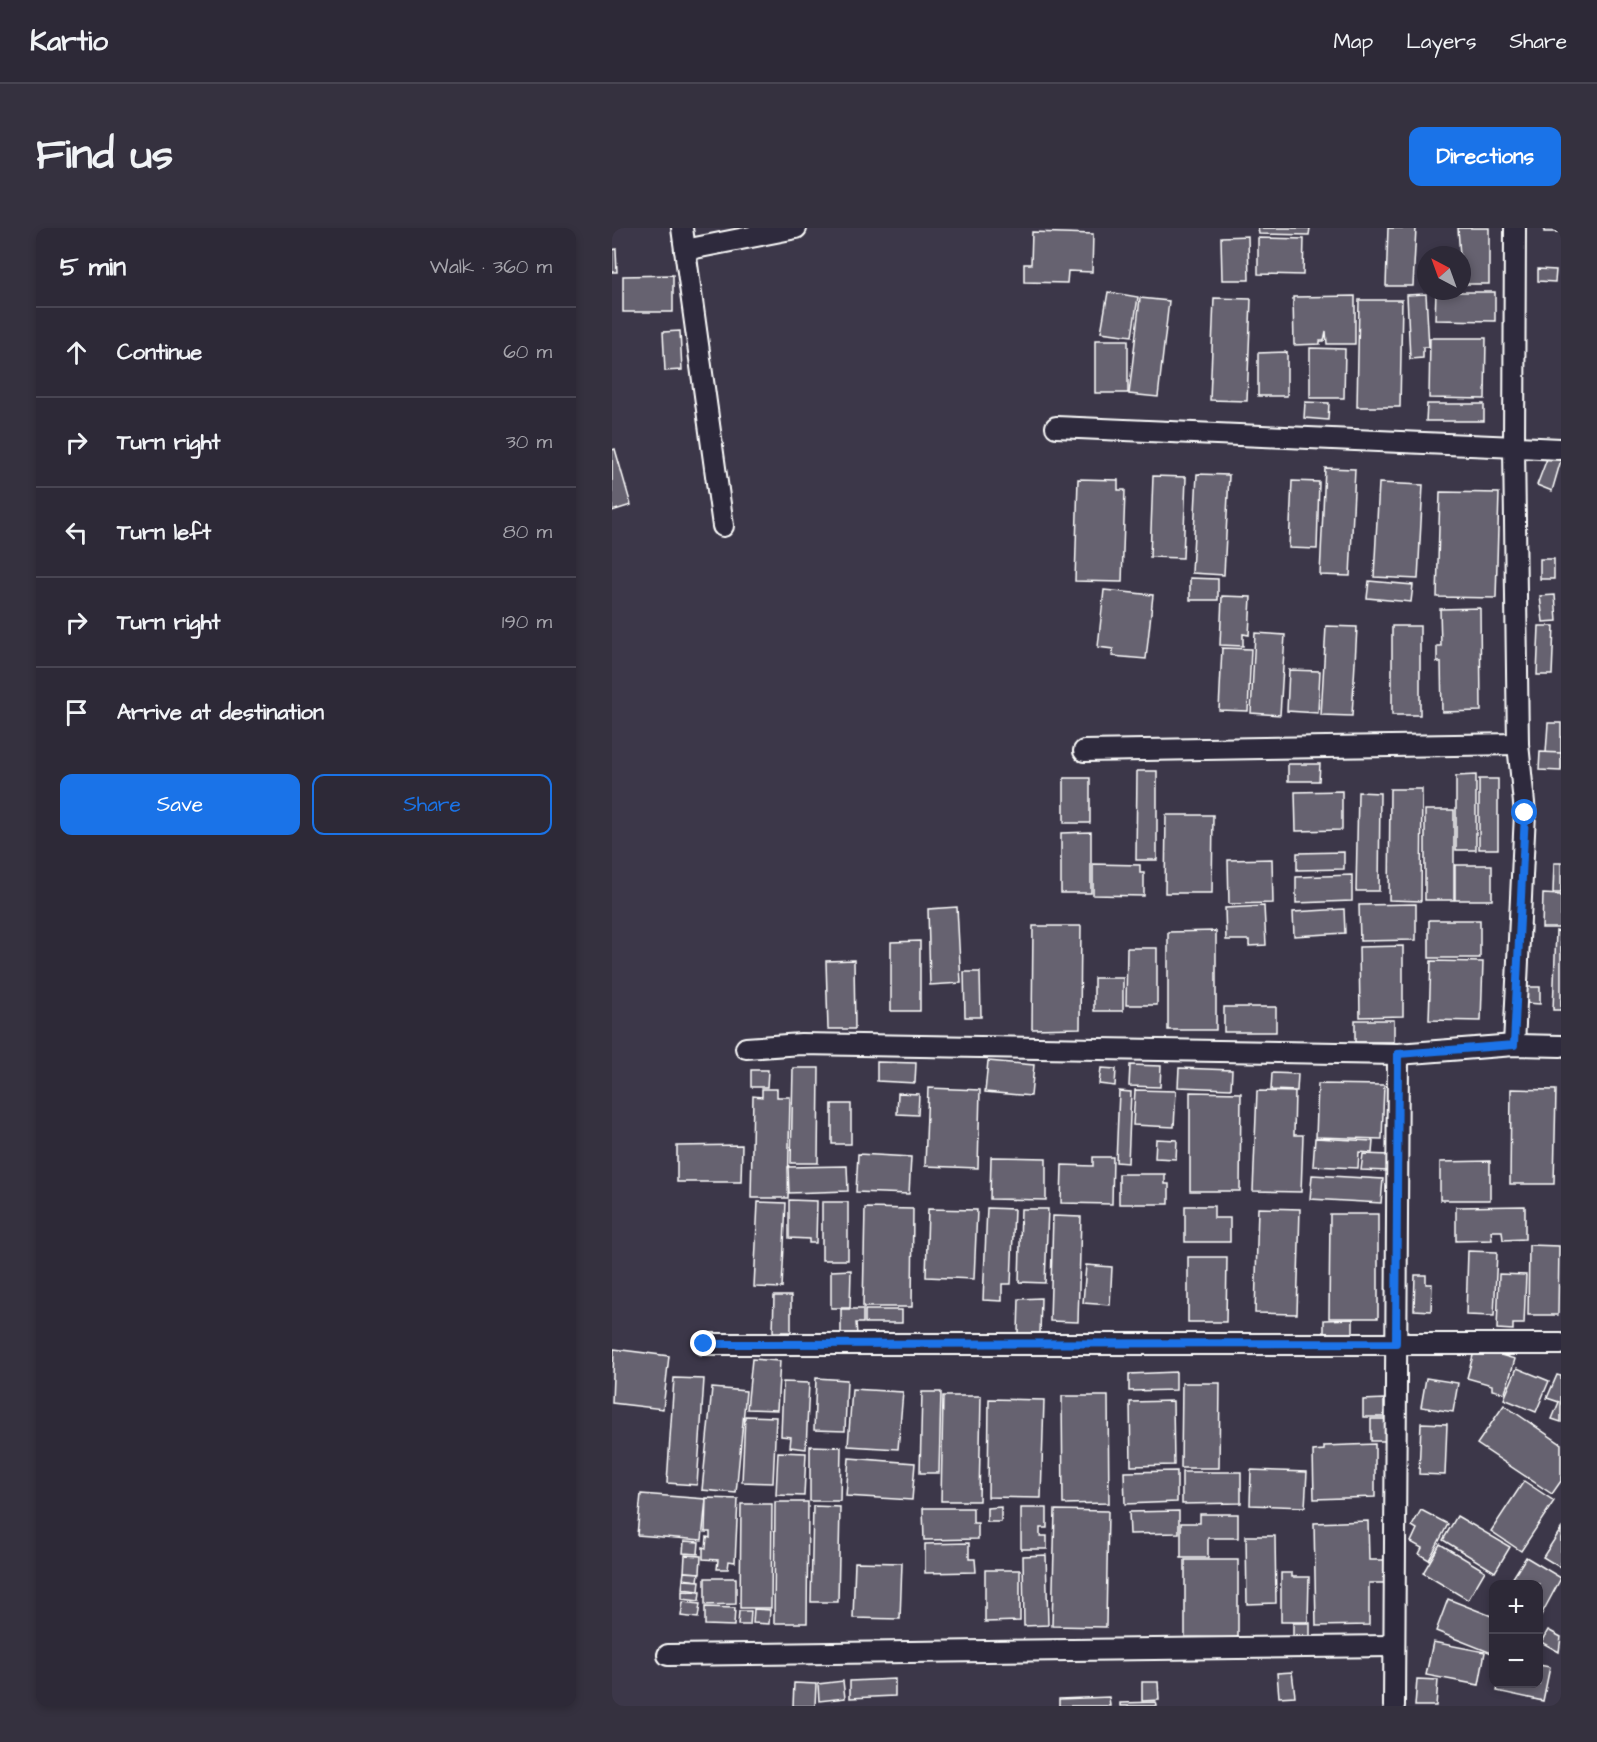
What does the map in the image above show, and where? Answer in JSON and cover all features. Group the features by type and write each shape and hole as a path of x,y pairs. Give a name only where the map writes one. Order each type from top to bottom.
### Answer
{"street":[{"path":"682,228 723,526"},
{"path":"685,250 796,228"},
{"path":"1514,1045 1525,813 1518,744 1514,447 1515,228"},
{"path":"1056,428 1561,449"},
{"path":"1084,751 1518,744"},
{"path":"746,1048 801,1044 1398,1054 1514,1045 1561,1046"},
{"path":"1394,1706 1392,1646 1398,1054"},
{"path":"704,1344 1561,1344"},
{"path":"668,1655 1392,1646"}],"building":[{"path":"1258,228 1310,228 1309,235 1259,234"},
{"path":"1388,228 1416,228 1413,286 1386,286"},
{"path":"1458,228 1489,228 1489,284 1471,284 1471,246 1459,246"},
{"path":"1544,228 1561,228 1561,232 1544,232"},
{"path":"1032,232 1093,234 1092,272 1068,271 1067,283 1024,282 1024,264 1031,264"},
{"path":"1248,236 1249,280 1222,280 1221,237"},
{"path":"1258,238 1304,239 1303,275 1258,274"},
{"path":"616,249 617,272 612,272 612,250"},
{"path":"1538,269 1556,270 1555,282 1538,281"},
{"path":"673,275 673,312 623,312 623,276"},
{"path":"1108,292 1138,297 1132,336 1101,332"},
{"path":"1471,292 1495,292 1495,321 1435,320 1436,300 1471,300"},
{"path":"1417,294 1417,300 1426,300 1429,347 1423,347 1423,358 1410,359 1407,295"},
{"path":"1355,296 1355,344 1327,344 1326,331 1324,341 1320,341 1320,344 1294,345 1293,297"},
{"path":"1140,298 1169,301 1158,397 1129,394"},
{"path":"1214,298 1251,299 1247,401 1210,400"},
{"path":"1359,300 1402,300 1400,407 1357,407"},
{"path":"680,331 682,370 665,371 663,332"},
{"path":"1430,338 1486,338 1485,399 1429,398"},
{"path":"1095,340 1128,340 1128,393 1095,393"},
{"path":"1310,348 1345,349 1344,398 1310,398"},
{"path":"1287,352 1287,396 1258,396 1258,353"},
{"path":"1305,402 1329,403 1328,420 1304,418"},
{"path":"1427,404 1484,404 1484,421 1426,421"},
{"path":"615,449 631,505 612,511 612,450"},
{"path":"1548,456 1561,460 1552,491 1537,485"},
{"path":"1325,468 1355,469 1350,576 1320,575"},
{"path":"1197,474 1229,475 1224,575 1192,573"},
{"path":"1153,476 1186,477 1183,558 1150,557"},
{"path":"1078,479 1118,480 1118,490 1125,490 1122,582 1075,581"},
{"path":"1292,481 1319,482 1317,549 1289,548"},
{"path":"1379,483 1423,485 1418,579 1374,577"},
{"path":"1440,492 1499,493 1496,598 1437,597"},
{"path":"1540,559 1554,559 1554,579 1540,579"},
{"path":"1190,578 1218,579 1218,600 1190,600"},
{"path":"1369,581 1413,585 1411,602 1367,598"},
{"path":"1104,590 1153,595 1146,659 1112,656 1113,649 1098,647"},
{"path":"1555,595 1557,621 1543,622 1540,596"},
{"path":"1222,596 1251,597 1249,635 1243,634 1243,646 1220,645"},
{"path":"1480,608 1481,711 1442,712 1441,662 1437,662 1437,646 1441,646 1440,609"},
{"path":"1326,626 1357,627 1352,716 1321,715"},
{"path":"1392,626 1420,626 1420,715 1392,715"},
{"path":"1539,626 1554,626 1552,675 1537,675"},
{"path":"1255,633 1285,635 1280,715 1251,713"},
{"path":"1222,648 1251,649 1248,711 1219,710"},
{"path":"1289,670 1320,671 1318,713 1287,711"},
{"path":"1548,723 1561,723 1561,769 1545,768"},
{"path":"1540,752 1561,753 1561,771 1539,770"},
{"path":"1288,764 1320,764 1319,781 1288,781"},
{"path":"1137,771 1157,771 1157,860 1136,860"},
{"path":"1476,775 1476,850 1456,850 1456,776"},
{"path":"1064,778 1090,778 1090,823 1064,823"},
{"path":"1479,779 1498,779 1498,849 1479,849"},
{"path":"1390,789 1422,789 1421,901 1389,900"},
{"path":"1342,791 1342,830 1296,831 1295,792"},
{"path":"1358,792 1380,793 1379,891 1356,891"},
{"path":"1425,810 1454,810 1454,900 1425,900"},
{"path":"1166,815 1213,815 1212,893 1165,893"},
{"path":"1091,832 1091,893 1061,893 1061,833"},
{"path":"1344,852 1344,869 1297,870 1297,853"},
{"path":"1272,859 1273,903 1229,904 1228,860"},
{"path":"1554,863 1561,863 1561,893 1553,893"},
{"path":"1093,864 1140,865 1140,873 1144,873 1144,896 1093,895"},
{"path":"1455,865 1492,865 1492,900 1455,900"},
{"path":"1352,875 1352,901 1296,903 1296,877"},
{"path":"1543,894 1561,895 1561,928 1542,928"},
{"path":"1416,904 1416,940 1360,941 1359,905"},
{"path":"1264,906 1266,945 1249,946 1249,940 1226,940 1225,908"},
{"path":"957,907 961,983 930,985 928,909"},
{"path":"1344,909 1345,933 1294,936 1293,912"},
{"path":"1429,920 1480,920 1480,958 1429,958"},
{"path":"1033,926 1081,926 1080,1028 1032,1029"},
{"path":"1216,931 1216,1030 1168,1030 1168,932"},
{"path":"1556,931 1561,932 1561,1010 1553,1010"},
{"path":"920,941 920,1011 891,1011 891,942"},
{"path":"1403,946 1403,1016 1360,1017 1359,947"},
{"path":"1127,948 1157,948 1157,1005 1126,1005"},
{"path":"854,960 855,1029 828,1029 826,961"},
{"path":"1431,961 1483,962 1481,1021 1429,1020"},
{"path":"964,972 980,972 981,1017 965,1017"},
{"path":"1094,978 1123,978 1123,1011 1094,1011"},
{"path":"1527,987 1540,987 1540,1004 1526,1003"},
{"path":"1224,1007 1276,1007 1276,1032 1224,1032"},
{"path":"1355,1020 1394,1020 1394,1042 1355,1042"},
{"path":"988,1061 1034,1065 1031,1096 985,1092"},
{"path":"877,1062 916,1063 915,1083 877,1081"},
{"path":"1130,1065 1161,1066 1160,1087 1129,1086"},
{"path":"793,1068 819,1068 818,1163 791,1163"},
{"path":"1101,1068 1116,1069 1115,1086 1099,1084"},
{"path":"1179,1068 1232,1070 1231,1089 1178,1087"},
{"path":"751,1070 768,1070 767,1087 751,1087"},
{"path":"1272,1073 1298,1074 1297,1091 1271,1090"},
{"path":"1318,1084 1384,1085 1382,1139 1316,1137"},
{"path":"928,1088 980,1090 978,1168 925,1166"},
{"path":"762,1089 777,1089 777,1097 790,1097 788,1198 751,1198 753,1096 762,1097"},
{"path":"1511,1089 1556,1090 1554,1184 1510,1184"},
{"path":"1135,1090 1176,1091 1174,1127 1133,1125"},
{"path":"1119,1091 1131,1092 1128,1163 1116,1162"},
{"path":"1257,1091 1295,1092 1294,1135 1303,1135 1301,1192 1253,1191"},
{"path":"1190,1092 1241,1093 1240,1191 1190,1191"},
{"path":"898,1093 919,1094 918,1115 897,1114"},
{"path":"832,1104 851,1104 851,1144 832,1144"},
{"path":"1315,1138 1373,1141 1372,1153 1359,1152 1358,1168 1313,1166"},
{"path":"1156,1139 1177,1140 1176,1159 1155,1158"},
{"path":"742,1145 741,1182 677,1182 677,1146"},
{"path":"858,1154 911,1157 909,1194 856,1192"},
{"path":"1363,1154 1389,1155 1388,1171 1361,1170"},
{"path":"991,1157 1046,1158 1046,1200 990,1199"},
{"path":"1093,1157 1113,1157 1112,1204 1061,1203 1062,1165 1093,1166"},
{"path":"1490,1161 1490,1200 1440,1200 1440,1162"},
{"path":"847,1166 848,1191 789,1193 788,1167"},
{"path":"1119,1174 1165,1174 1165,1184 1169,1184 1169,1204 1119,1204"},
{"path":"1312,1175 1383,1179 1381,1203 1310,1199"},
{"path":"789,1200 817,1201 816,1243 809,1243 809,1239 789,1238"},
{"path":"758,1202 786,1203 782,1288 754,1287"},
{"path":"822,1202 848,1202 848,1260 822,1260"},
{"path":"1185,1206 1214,1206 1214,1218 1230,1218 1230,1242 1185,1242"},
{"path":"1525,1206 1525,1239 1503,1240 1502,1231 1491,1231 1492,1240 1456,1241 1456,1207"},
{"path":"865,1208 913,1209 912,1307 863,1307"},
{"path":"987,1208 1014,1209 1011,1284 1002,1284 1002,1301 983,1300"},
{"path":"1258,1208 1300,1209 1297,1314 1255,1313"},
{"path":"928,1209 977,1210 974,1279 926,1277"},
{"path":"1021,1209 1048,1209 1045,1283 1019,1282"},
{"path":"1330,1214 1378,1214 1378,1318 1329,1318"},
{"path":"1053,1216 1081,1217 1078,1322 1050,1321"},
{"path":"1529,1245 1559,1246 1558,1315 1528,1315"},
{"path":"1468,1251 1497,1252 1494,1316 1466,1315"},
{"path":"1188,1257 1227,1257 1226,1322 1188,1322"},
{"path":"1086,1265 1112,1267 1110,1305 1083,1303"},
{"path":"851,1270 850,1308 831,1308 831,1271"},
{"path":"1499,1274 1526,1275 1524,1324 1513,1324 1513,1330 1497,1329"},
{"path":"1415,1275 1426,1275 1426,1284 1432,1284 1431,1311 1414,1310"},
{"path":"774,1296 791,1296 791,1332 773,1332"},
{"path":"1041,1298 1040,1334 1018,1333 1019,1299"},
{"path":"841,1309 863,1309 863,1323 856,1323 857,1334 841,1334"},
{"path":"865,1310 902,1310 902,1323 865,1323"},
{"path":"1353,1319 1353,1335 1324,1335 1324,1320"},
{"path":"1475,1348 1515,1359 1505,1393 1492,1390 1492,1385 1467,1378"},
{"path":"614,1349 669,1356 663,1409 612,1403"},
{"path":"752,1359 780,1361 777,1410 747,1409"},
{"path":"1517,1368 1549,1381 1536,1412 1504,1399"},
{"path":"1176,1372 1176,1390 1129,1391 1129,1374"},
{"path":"1557,1375 1561,1376 1561,1422 1552,1419 1559,1402 1547,1398"},
{"path":"674,1378 704,1379 697,1485 667,1483"},
{"path":"816,1378 847,1380 845,1431 814,1430"},
{"path":"1426,1378 1458,1383 1453,1412 1421,1407"},
{"path":"783,1382 809,1383 806,1449 790,1447 791,1437 781,1436"},
{"path":"1182,1383 1220,1383 1219,1468 1181,1468"},
{"path":"712,1388 746,1391 736,1493 702,1490"},
{"path":"852,1389 903,1392 898,1449 848,1446"},
{"path":"922,1392 941,1392 939,1473 920,1473"},
{"path":"943,1396 981,1396 979,1501 941,1501"},
{"path":"1062,1396 1108,1396 1109,1503 1063,1504"},
{"path":"989,1399 1044,1400 1041,1498 988,1497"},
{"path":"1384,1399 1384,1417 1363,1417 1363,1400"},
{"path":"1173,1401 1174,1465 1131,1466 1130,1402"},
{"path":"1504,1405 1561,1444 1561,1481 1552,1494 1477,1444"},
{"path":"745,1416 776,1417 773,1483 742,1482"},
{"path":"1371,1419 1386,1419 1386,1441 1371,1441"},
{"path":"1421,1423 1447,1424 1445,1475 1419,1474"},
{"path":"1375,1444 1375,1497 1314,1499 1313,1451 1324,1450 1324,1446"},
{"path":"810,1446 841,1447 840,1501 810,1501"},
{"path":"778,1452 806,1453 804,1496 776,1495"},
{"path":"849,1458 915,1463 912,1500 846,1496"},
{"path":"1251,1470 1307,1472 1305,1507 1250,1505"},
{"path":"1177,1471 1177,1502 1125,1504 1124,1472"},
{"path":"1182,1472 1241,1472 1241,1503 1182,1504"},
{"path":"1524,1481 1554,1501 1521,1551 1491,1531"},
{"path":"641,1494 706,1499 702,1540 637,1535"},
{"path":"706,1498 738,1499 735,1562 729,1561 728,1569 717,1569 718,1560 703,1559 703,1547 706,1548 707,1537 710,1538 710,1532 705,1532"},
{"path":"775,1502 808,1502 807,1623 774,1623"},
{"path":"741,1504 772,1504 771,1608 740,1608"},
{"path":"813,1506 840,1507 838,1602 811,1602"},
{"path":"1001,1507 1001,1522 987,1522 987,1508"},
{"path":"923,1508 973,1508 973,1523 978,1523 978,1539 924,1540"},
{"path":"1021,1508 1047,1508 1047,1528 1040,1528 1040,1536 1047,1536 1047,1549 1021,1549"},
{"path":"1055,1510 1108,1511 1106,1627 1052,1626"},
{"path":"1421,1510 1448,1524 1429,1560 1419,1554 1422,1548 1411,1542 1417,1529 1412,1526"},
{"path":"1179,1511 1179,1533 1130,1534 1129,1512"},
{"path":"1200,1514 1238,1514 1238,1538 1208,1538 1208,1558 1181,1558 1181,1523 1200,1523"},
{"path":"1457,1516 1510,1547 1495,1572 1443,1540"},
{"path":"1368,1521 1369,1560 1388,1560 1389,1583 1369,1583 1369,1625 1316,1626 1314,1523"},
{"path":"1561,1529 1561,1568 1543,1557"},
{"path":"1246,1536 1275,1536 1276,1603 1247,1604"},
{"path":"684,1541 699,1542 698,1554 683,1553"},
{"path":"969,1543 969,1559 975,1559 976,1572 925,1573 925,1544"},
{"path":"1440,1544 1485,1571 1468,1600 1423,1573"},
{"path":"685,1555 701,1556 700,1573 684,1572"},
{"path":"1046,1555 1048,1625 1024,1626 1023,1556"},
{"path":"1526,1557 1561,1578 1543,1612 1543,1580 1512,1580"},
{"path":"1185,1560 1238,1560 1238,1638 1185,1637"},
{"path":"855,1562 902,1563 900,1619 853,1618"},
{"path":"985,1570 1020,1570 1020,1621 985,1622"},
{"path":"684,1572 699,1573 698,1581 683,1579"},
{"path":"1281,1573 1292,1573 1292,1577 1309,1577 1308,1622 1281,1622"},
{"path":"705,1578 736,1578 736,1604 705,1605"},
{"path":"683,1580 700,1581 699,1591 682,1589"},
{"path":"682,1591 700,1592 699,1601 682,1599"},
{"path":"1448,1599 1489,1615 1489,1652 1436,1631"},
{"path":"683,1602 700,1604 698,1618 681,1616"},
{"path":"705,1607 735,1608 734,1626 705,1625"},
{"path":"754,1609 770,1610 769,1624 753,1623"},
{"path":"739,1611 751,1611 750,1625 738,1625"},
{"path":"1293,1623 1310,1623 1310,1641 1293,1641"},
{"path":"1548,1630 1561,1637 1559,1652 1543,1643"},
{"path":"1433,1642 1485,1652 1479,1685 1426,1675"},
{"path":"1543,1666 1550,1667 1543,1701 1497,1691 1498,1688 1543,1688"},
{"path":"1292,1672 1295,1696 1279,1697 1277,1673"},
{"path":"895,1679 895,1696 850,1698 850,1681"},
{"path":"1417,1679 1438,1680 1436,1706 1415,1706"},
{"path":"843,1681 845,1698 819,1701 818,1684"},
{"path":"1142,1682 1158,1682 1159,1700 1142,1701"},
{"path":"794,1683 816,1684 815,1706 793,1706"},
{"path":"1109,1697 1110,1706 1059,1706 1059,1699"},
{"path":"1156,1702 1157,1706 1120,1706 1120,1703"}],"route":[{"path":"704,1344 1396,1343 1398,1054 1514,1045 1525,813"}]}
